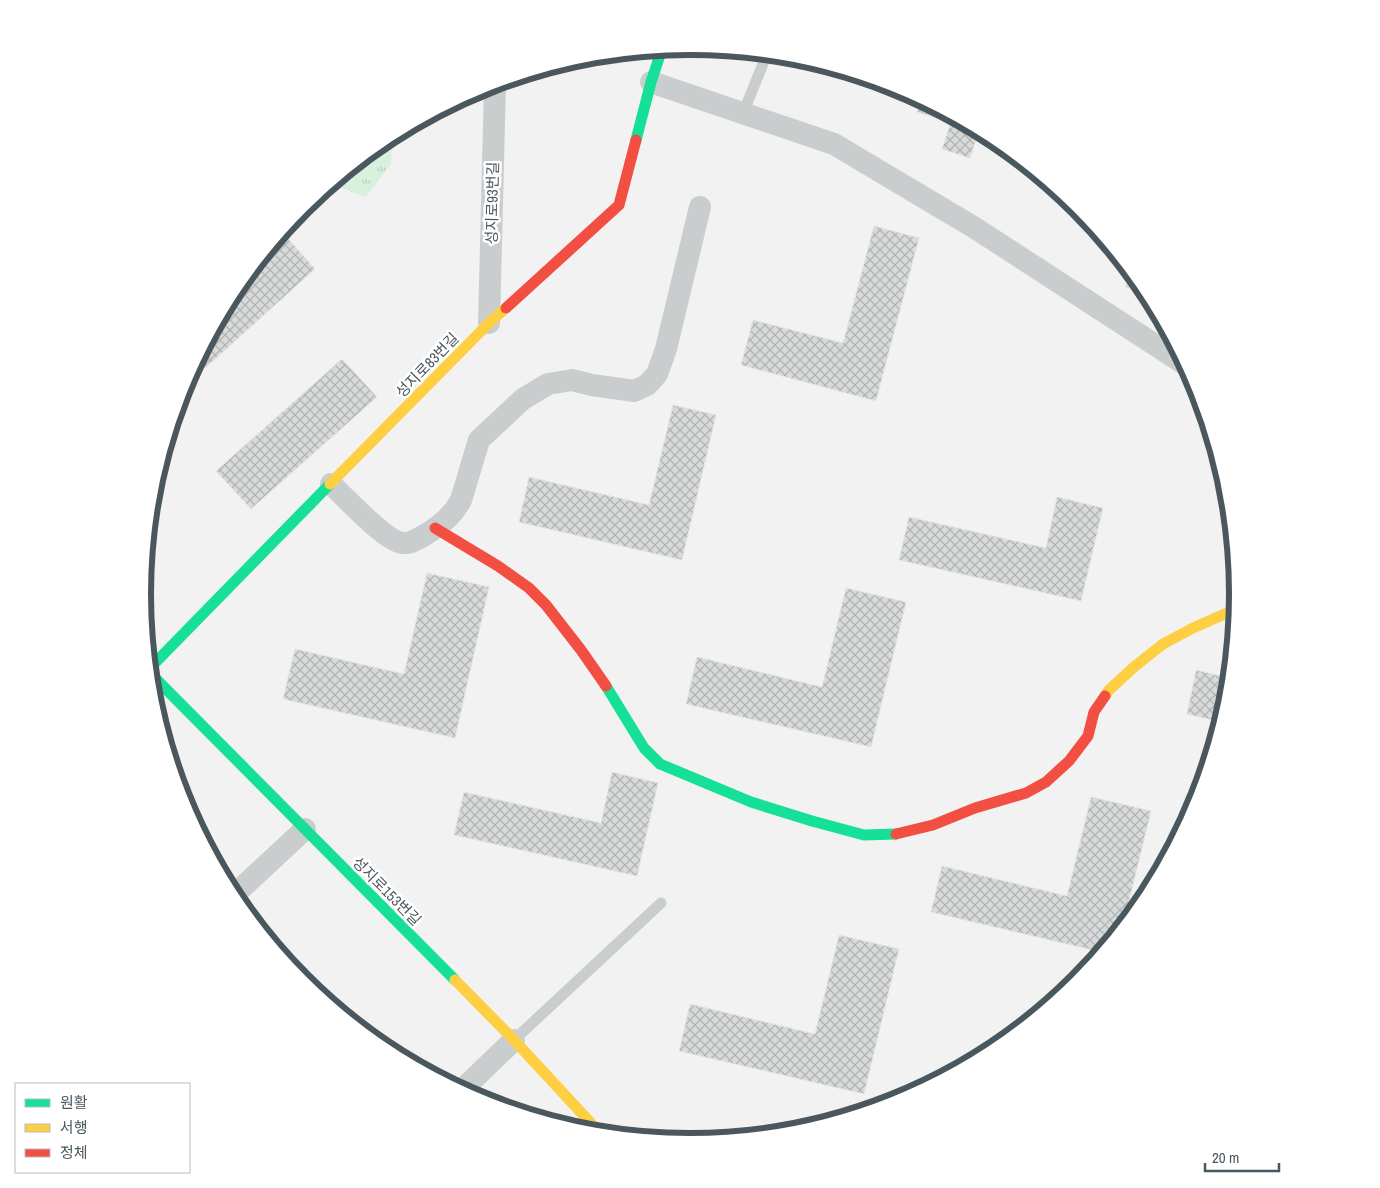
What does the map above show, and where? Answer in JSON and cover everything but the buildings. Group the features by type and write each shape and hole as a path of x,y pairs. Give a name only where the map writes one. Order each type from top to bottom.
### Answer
{"street":[{"name":"성지로83번길","path":"156,662 488,323 619,205 651,82 660,56"},
{"path":"651,82 834,144 975,228 1173,357"},
{"name":"성지로93번길","path":"488,323 495,92"},
{"path":"331,484 381,532 403,543 417,539 435,528 456,509 461,500 479,440 523,399 548,384 572,380 634,391 648,385 657,374 666,349 700,207"},
{"path":"435,528 498,566 529,588 546,605 581,650 614,698 644,748 660,764 751,802 864,835 896,834 933,824 975,808 1026,793 1046,782 1069,761 1088,736 1094,712 1110,690 1134,667 1163,644 1228,612"},
{"name":"성지로153번길","path":"159,682 514,1040 592,1124"},
{"path":"240,890 305,829"},
{"path":"468,1084 514,1040"}],"lane":[{"path":"743,113 763,60"},
{"path":"514,1040 661,903"}],"green space":[{"path":"392,146 391,164 366,197 338,187 362,166"}],"traffic: fast":[{"path":"636,140 660,56"},
{"path":"156,662 330,484"},
{"path":"159,682 455,980"},
{"path":"606,686 644,748 660,764 751,802 812,821 864,835 896,834"}],"traffic: slow":[{"path":"330,484 506,308"},
{"path":"1105,696 1134,667 1163,644 1228,612"},
{"path":"455,980 592,1124"}],"traffic: jam":[{"path":"506,308 619,205 636,140"},
{"path":"435,528 498,566 529,588 546,605 606,686"},
{"path":"896,834 933,825 975,808 1026,793 1046,782 1069,761 1088,736 1094,712 1105,696"}]}
